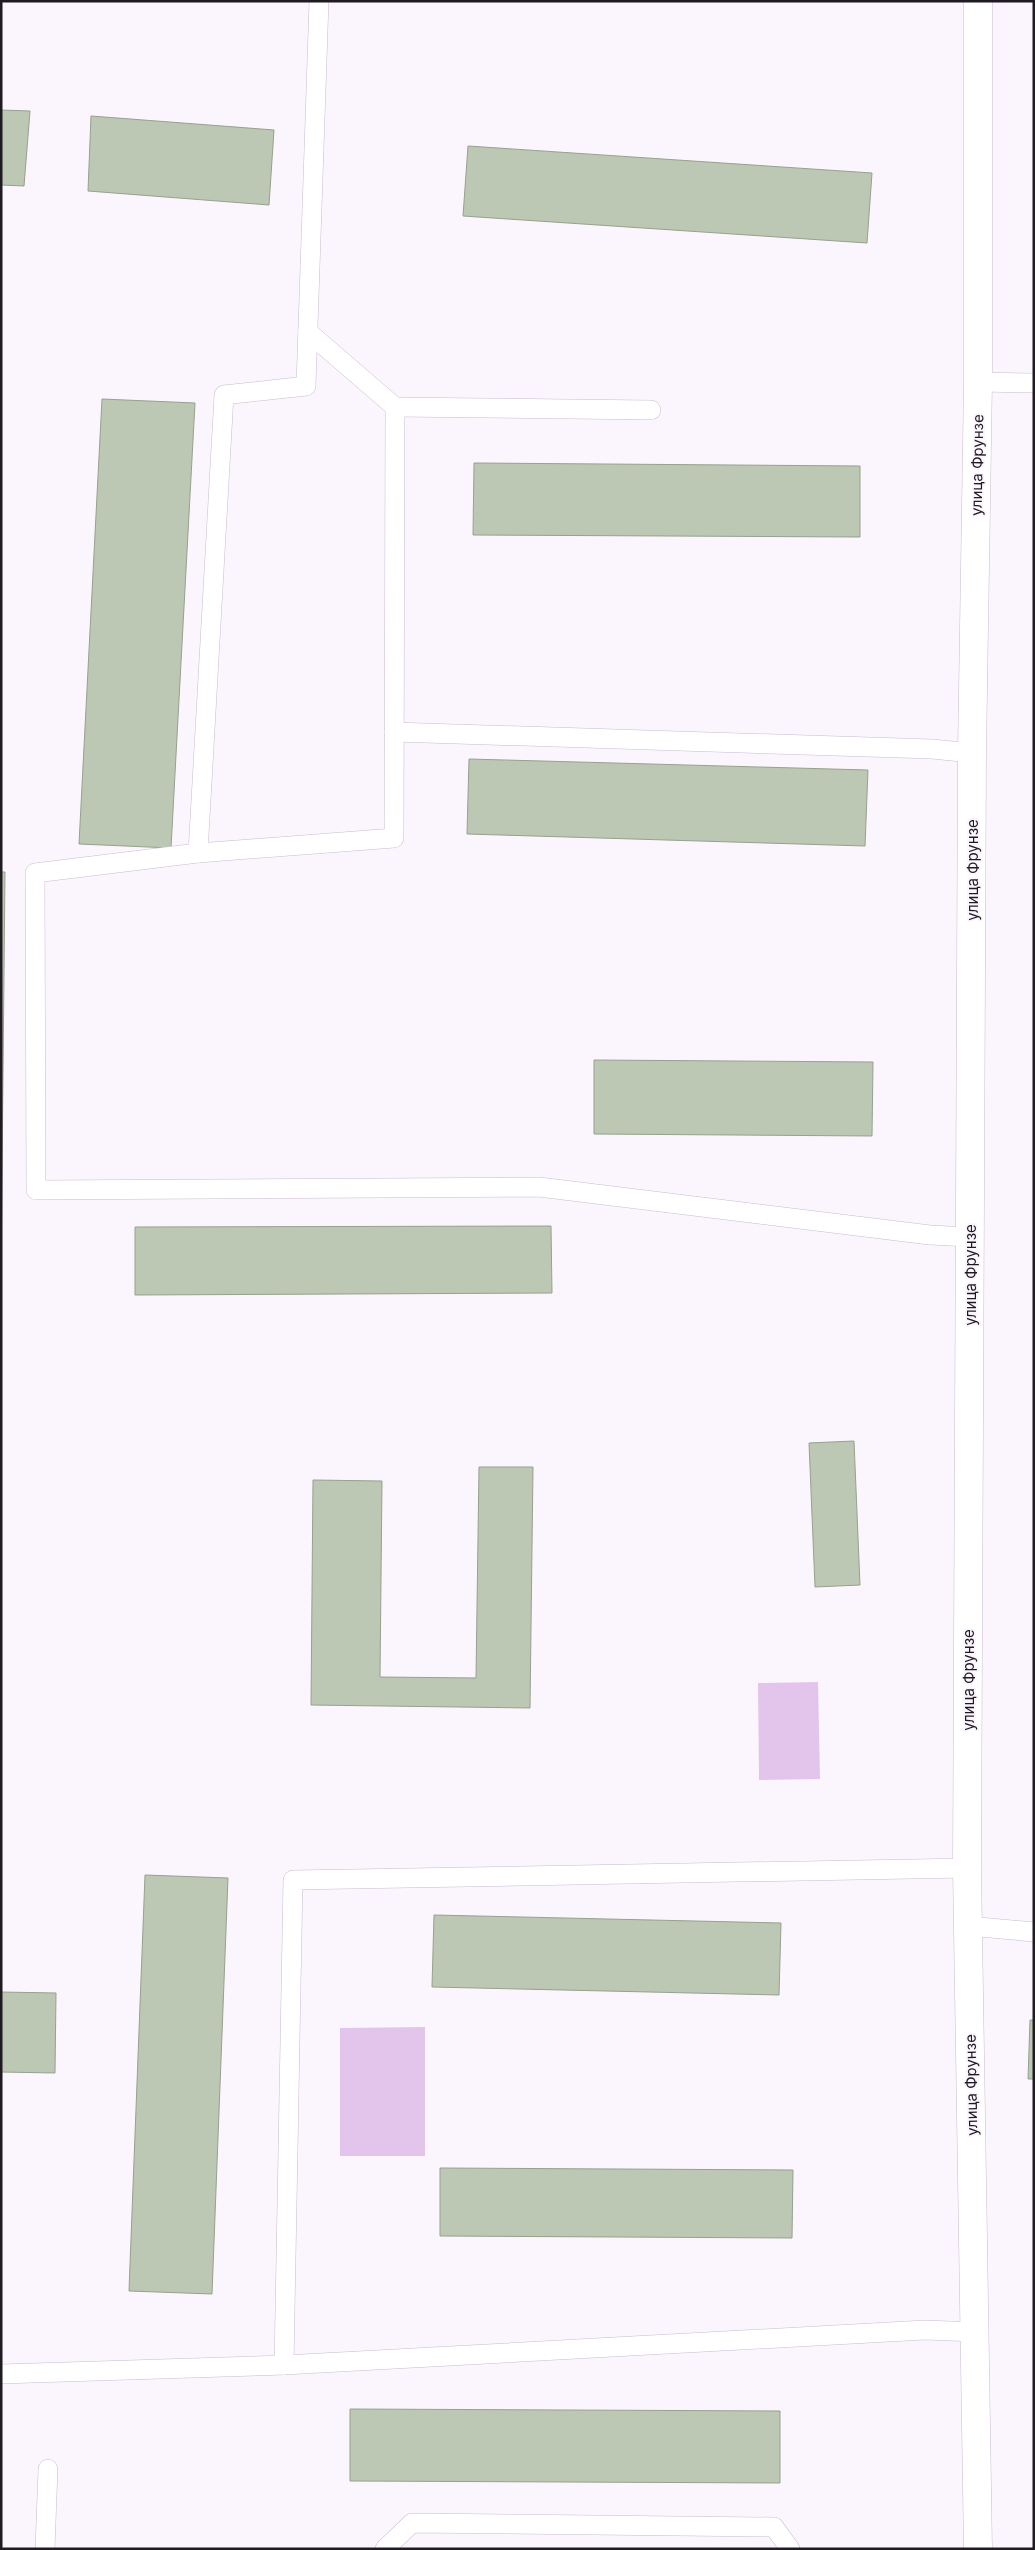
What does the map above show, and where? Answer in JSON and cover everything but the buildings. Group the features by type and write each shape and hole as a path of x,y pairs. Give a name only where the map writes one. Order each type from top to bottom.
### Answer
{"main road":[{"name":"улица Фрунзе","path":"972,2548 976,2332 967,1868 972,753 978,382 978,1"}],"lane":[{"path":"198,853 224,395 306,386 320,1"},
{"path":"308,332 395,407 651,410"},
{"path":"978,382 1034,383"},
{"path":"395,407 394,838 198,853 35,873 36,1190 539,1186 930,1235 970,1237"},
{"path":"394,732 932,749 972,753"},
{"path":"284,2365 293,1880 967,1868"},
{"path":"968,1926 1034,1932"},
{"path":"1,2374 284,2365 926,2330 976,2332"},
{"path":"45,2549 48,2469"},
{"path":"384,2549 412,2523 774,2527 790,2549"}],"shaded area":[{"path":"818,1682 820,1779 759,1780 758,1683"},
{"path":"425,2027 425,2156 340,2156 340,2028"}]}
